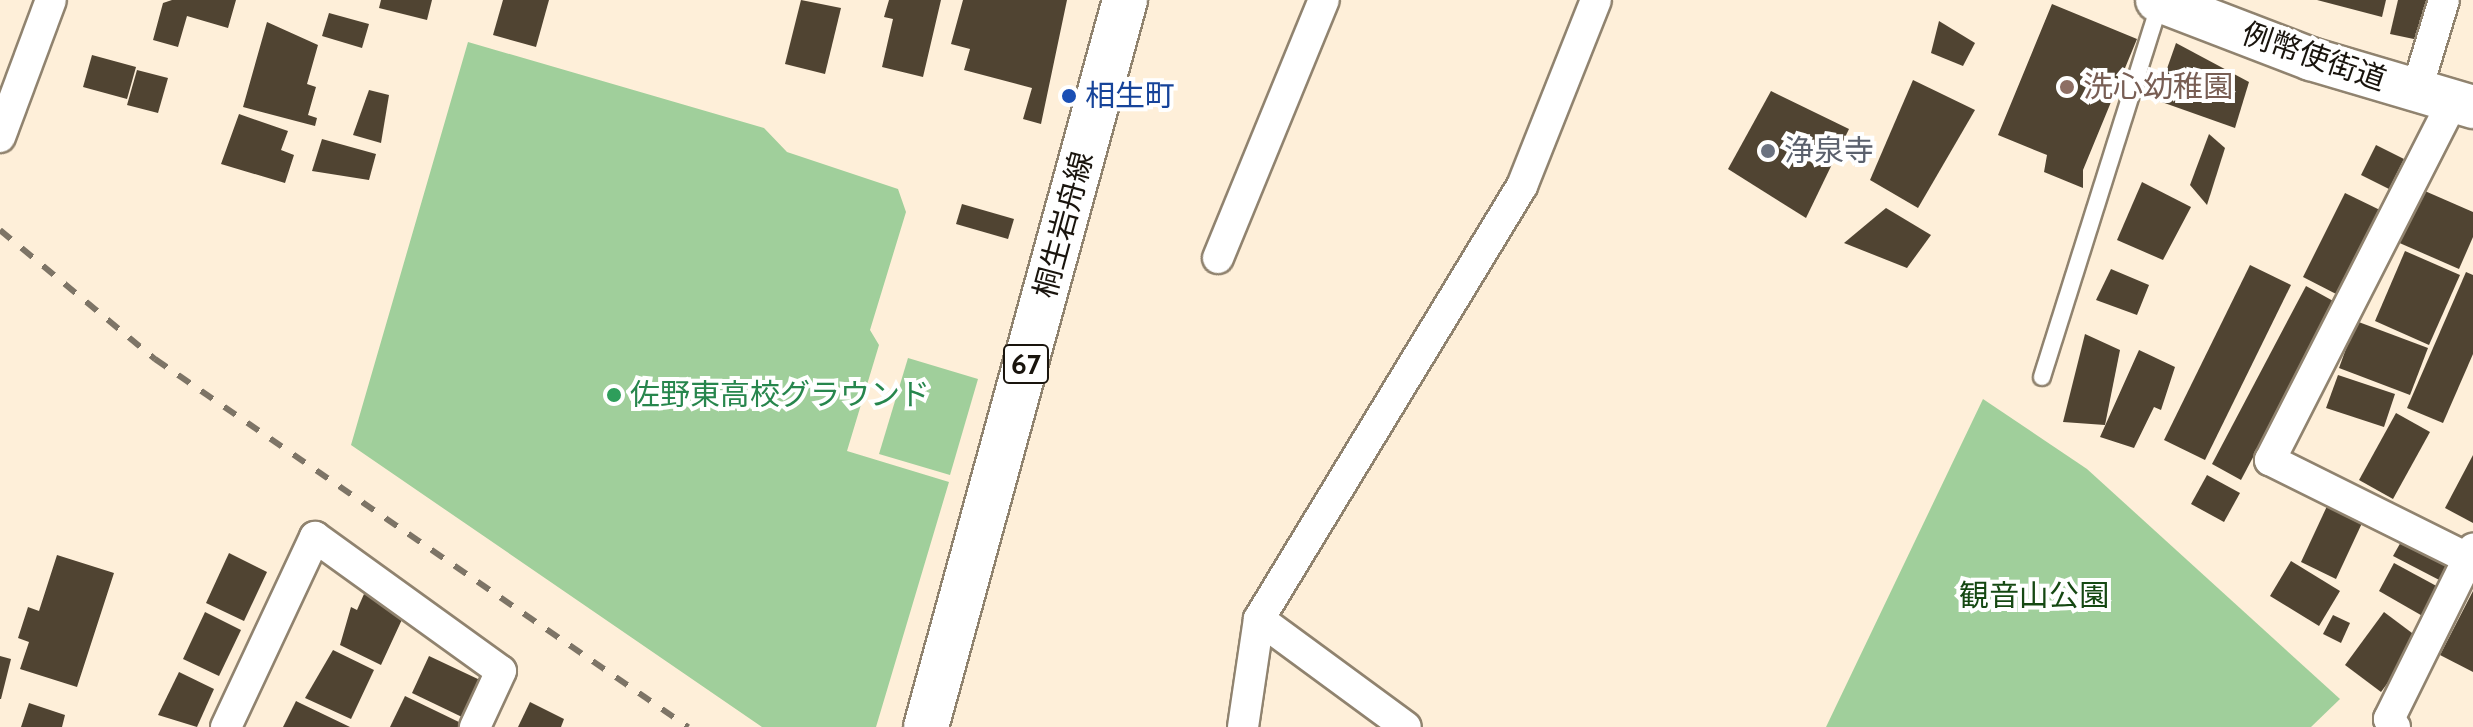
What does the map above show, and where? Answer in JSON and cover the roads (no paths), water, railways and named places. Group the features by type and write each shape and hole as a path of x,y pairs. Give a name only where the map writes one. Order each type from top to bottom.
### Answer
{"main road":[{"name":"桐生岩舟線","path":"926,727 1125,0"}],"street":[{"path":"0,137 51,0"},
{"path":"1218,258 1324,0"},
{"path":"1243,727 1259,619 1522,186 1596,0"},
{"path":"2395,727 2389,719 2470,554 2270,460 2447,101 2444,0"},
{"name":"例幣使街道","path":"2159,1 2447,101"},
{"path":"226,727 315,537 501,671 475,727"},
{"path":"1259,619 1406,727"}],"lane":[{"path":"2042,377 2159,1"}],"railway":[{"path":"0,230 155,359 688,727"}],"place":[{"name":"洗心幼稚園","path":"2067,87"},
{"name":"相生町","path":"1069,96"},
{"name":"浄泉寺","path":"1768,151"},
{"name":"佐野東高校グラウンド","path":"614,395"}],"park label":[{"name":"観音山公園","path":"2034,596"}]}
